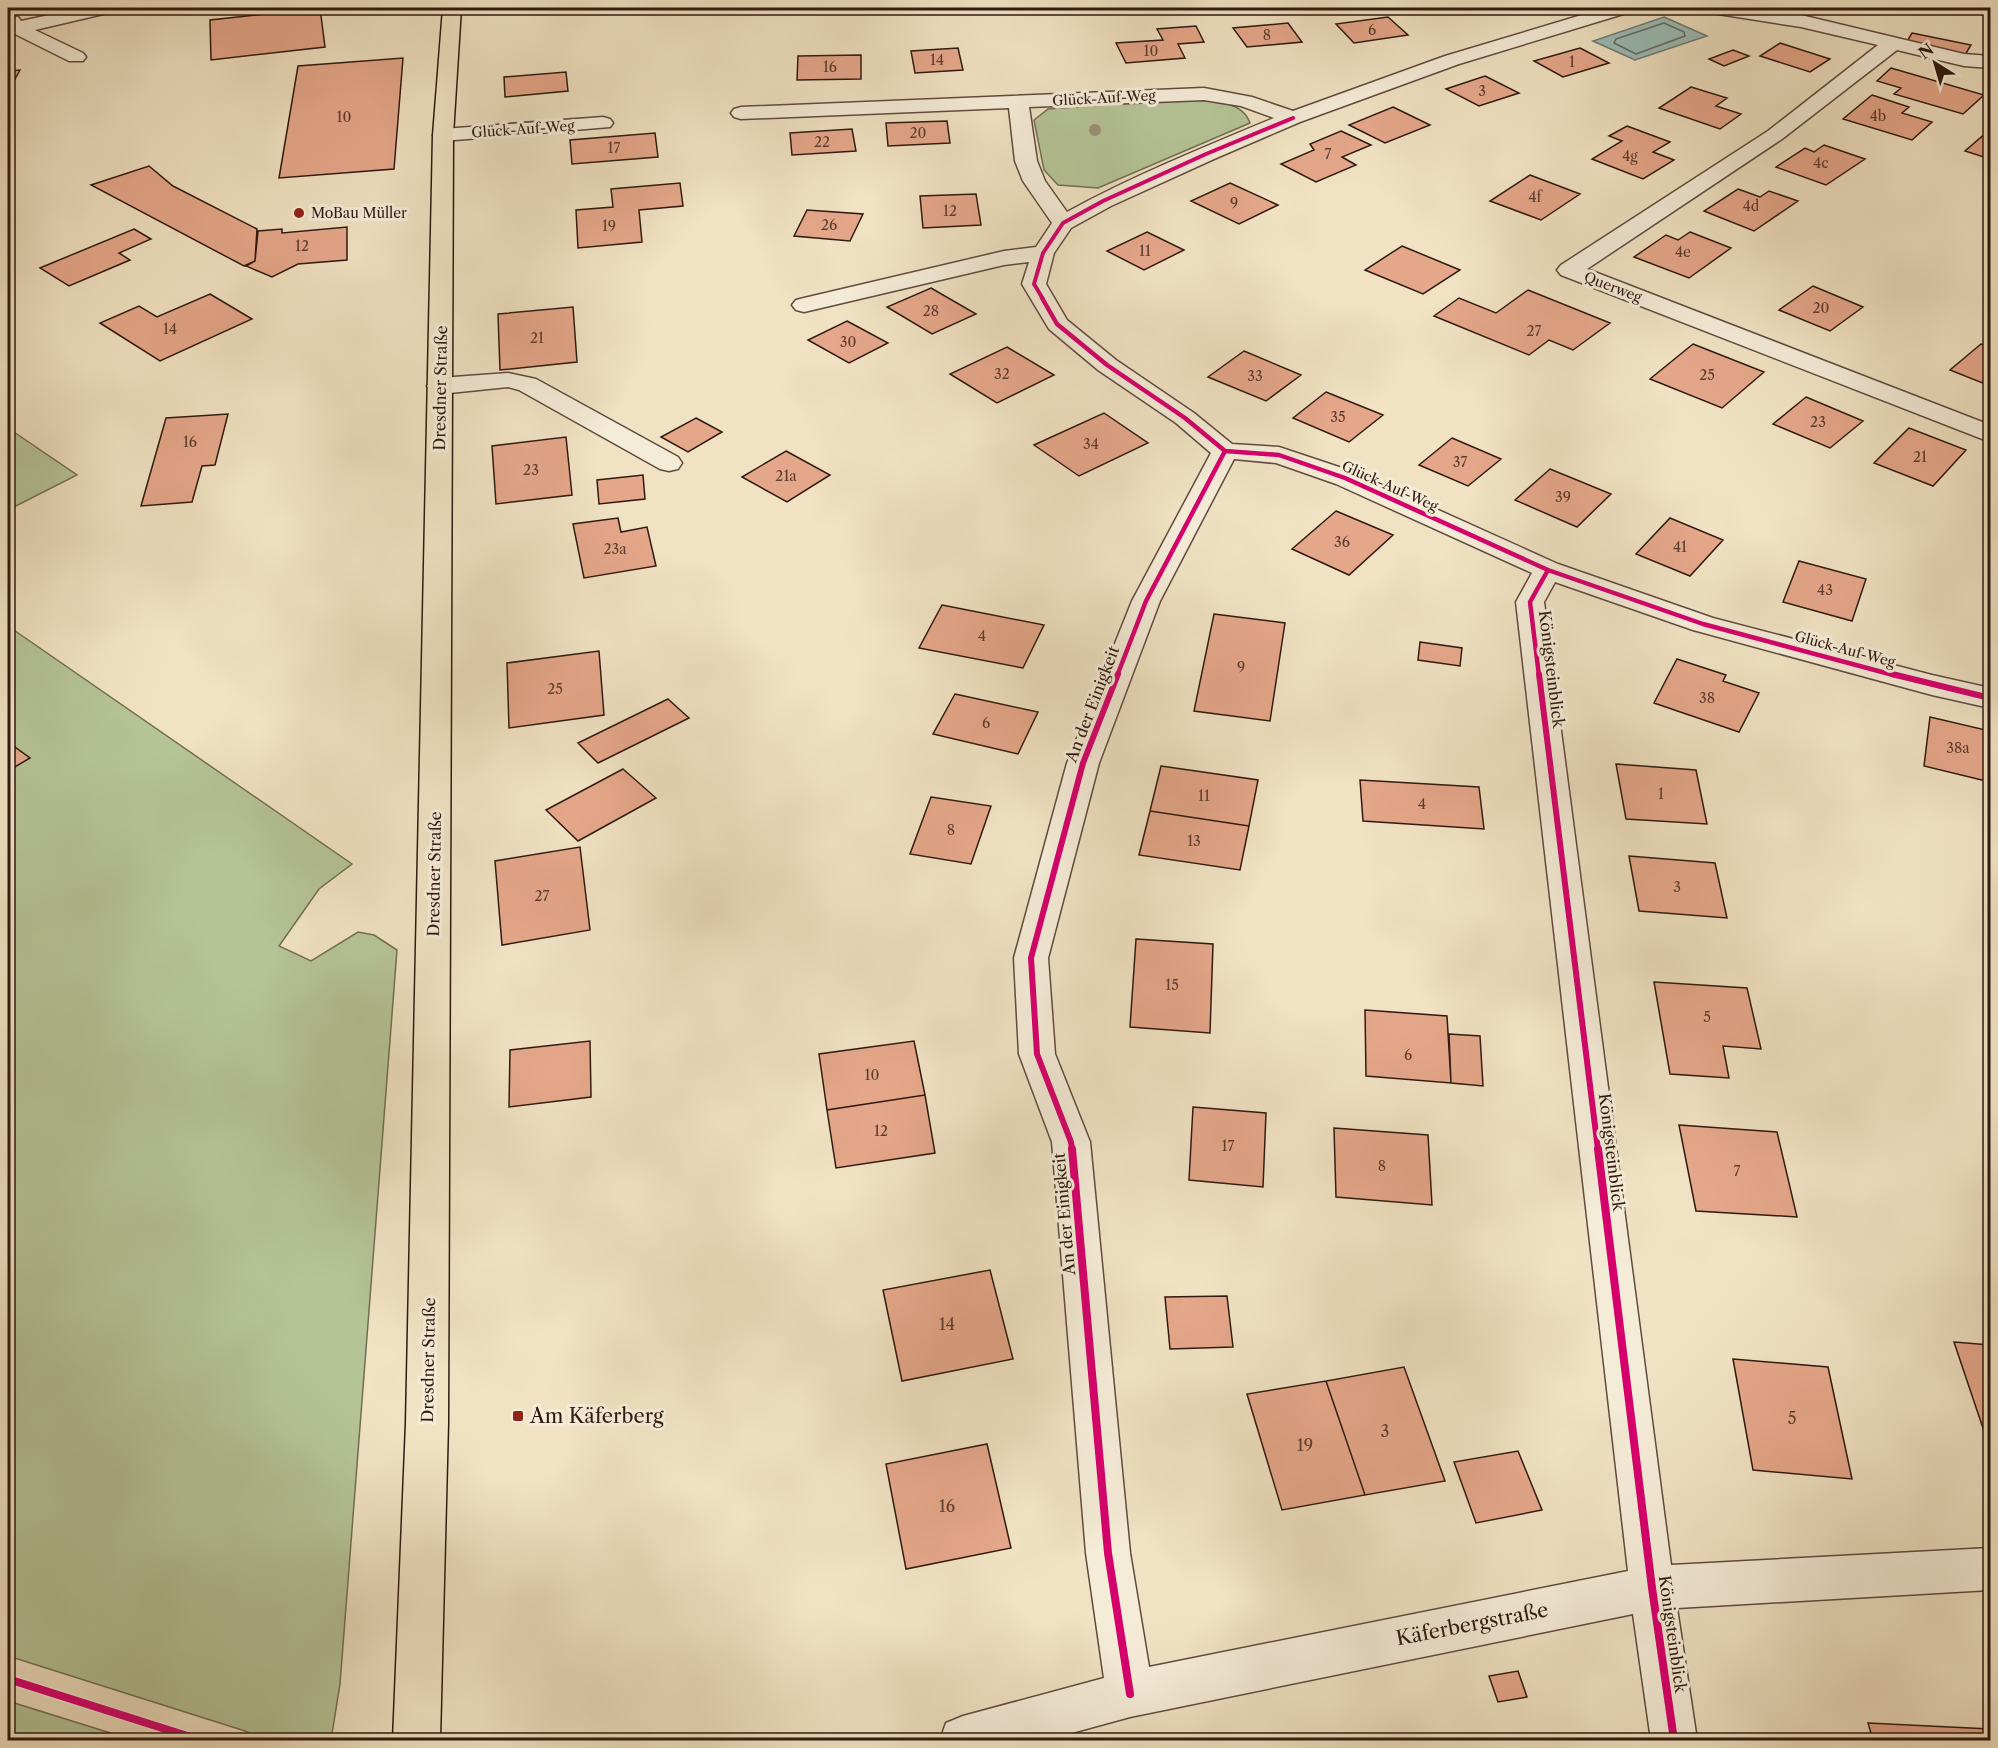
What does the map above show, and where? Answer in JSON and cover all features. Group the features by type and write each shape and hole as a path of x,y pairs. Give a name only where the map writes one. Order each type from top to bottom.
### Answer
{"main road":[{"name":"Dresdner Straße","path":"416,1740 427,1411 443,135 452,8"}],"street":[{"path":"11,25 105,8"},
{"path":"1225,451 1185,418 1107,365 1057,324 1034,285 1043,254 1063,223 1103,201 1206,154 1293,118 1452,60 1623,8"},
{"path":"1718,8 1802,21 1964,60 1990,62"},
{"path":"11,25 76,57"},
{"name":"Querweg","path":"1892,44 1775,135 1569,270 1990,434"},
{"name":"Glück-Auf-Weg","path":"741,113 1204,94 1245,101 1293,118"},
{"path":"1018,102 1026,161 1034,181 1063,223"},
{"name":"Glück-Auf-Weg","path":"443,135 603,123"},
{"path":"804,305 1004,258 1043,254"},
{"path":"440,386 508,380 527,384 669,463"},
{"name":"Glück-Auf-Weg","path":"1225,451 1279,455 1345,478 1548,570 1703,624 1990,699"},
{"name":"An der Einigkeit","path":"1130,1694 1108,1553 1071,1142 1037,1054 1031,958 1083,763 1146,601 1225,451"},
{"name":"Königsteinblick","path":"1548,570 1530,602 1652,1588 1674,1740"},
{"name":"Käferbergstraße","path":"963,1740 1130,1694 1652,1588 1990,1569"}],"green space":[{"path":"1187,99 1232,105 1246,115 1250,123 1098,188 1058,185 1044,170 1034,120 1048,109"},
{"path":"8,428 77,475 8,510"},
{"path":"8,626 352,864 319,889 279,946 311,961 358,932 374,935 397,950 340,1684 331,1740 266,1740 245,1731 8,1656"},
{"path":"8,1701 133,1740 8,1740"}],"water":[{"path":"1664,17 1707,36 1635,60 1593,41"}],"building":[{"path":"320,8 325,47 211,60 210,20"},
{"path":"1388,17 1408,35 1354,43 1336,24"},
{"path":"1288,23 1302,42 1247,47 1233,28"},
{"path":"1196,26 1204,42 1178,44 1185,58 1126,63 1116,43 1163,40 1157,29"},
{"path":"1912,33 1971,45 1965,55 1906,43"},
{"path":"1780,43 1830,59 1810,72 1760,56"},
{"path":"958,48 963,70 915,73 911,51"},
{"path":"1580,48 1609,63 1563,77 1534,61"},
{"path":"1733,50 1749,56 1724,66 1709,59"},
{"path":"861,55 861,79 797,80 798,56"},
{"path":"403,58 394,169 279,178 298,66"},
{"path":"1891,68 1984,95 1963,114 1894,94 1901,88 1877,81"},
{"path":"20,70 8,92 8,71"},
{"path":"566,72 568,91 505,97 504,77"},
{"path":"1485,76 1519,93 1479,106 1446,89"},
{"path":"1691,87 1727,98 1716,106 1741,114 1720,129 1659,108"},
{"path":"1872,95 1909,107 1902,113 1932,122 1912,140 1843,119"},
{"path":"1393,107 1430,125 1385,143 1349,125"},
{"path":"947,121 950,143 888,146 886,123"},
{"path":"1627,126 1670,142 1653,152 1674,160 1643,179 1592,159 1622,141 1609,136"},
{"path":"852,129 856,151 792,155 790,133"},
{"path":"1341,131 1371,145 1342,157 1356,165 1316,182 1281,164 1314,150 1310,144"},
{"path":"655,133 658,157 572,164 570,140"},
{"path":"1986,133 1990,135 1990,159 1965,151"},
{"path":"1824,145 1865,159 1826,185 1776,167 1805,148 1814,152"},
{"path":"149,166 173,186 257,229 255,261 244,266 91,185"},
{"path":"1530,175 1580,194 1541,220 1490,201"},
{"path":"680,183 683,206 639,210 642,242 578,248 576,210 613,207 611,189"},
{"path":"1230,183 1278,205 1239,224 1191,201"},
{"path":"1738,189 1760,197 1769,191 1798,201 1754,231 1704,211"},
{"path":"976,194 981,225 923,228 920,196"},
{"path":"807,210 863,214 850,241 794,236"},
{"path":"347,227 347,260 298,264 272,277 246,266 255,261 258,231 282,229 282,233"},
{"path":"134,229 151,239 119,253 130,260 69,286 40,268"},
{"path":"1147,232 1184,250 1144,270 1107,251"},
{"path":"1690,232 1731,248 1689,278 1634,257 1666,235 1678,240"},
{"path":"1402,246 1460,270 1423,294 1365,270"},
{"path":"1813,286 1863,307 1830,331 1779,310"},
{"path":"931,288 976,314 932,334 887,307"},
{"path":"1528,290 1610,323 1573,350 1549,340 1529,355 1434,316 1459,298 1496,313"},
{"path":"210,294 252,319 160,361 100,323 139,306 157,317"},
{"path":"573,307 577,362 500,370 498,314"},
{"path":"847,321 888,343 849,363 808,340"},
{"path":"1693,344 1764,372 1722,408 1650,379"},
{"path":"1981,344 1990,347 1990,386 1950,370"},
{"path":"1007,347 1054,375 997,403 950,374"},
{"path":"1244,351 1301,375 1266,401 1208,377"},
{"path":"1326,392 1383,415 1349,442 1293,418"},
{"path":"1806,397 1863,421 1830,448 1773,424"},
{"path":"1104,413 1148,443 1079,476 1034,445"},
{"path":"228,414 215,465 202,466 192,502 141,506 166,418"},
{"path":"696,418 722,432 688,452 661,437"},
{"path":"1909,428 1966,450 1933,486 1874,463"},
{"path":"566,437 572,495 496,504 492,446"},
{"path":"1452,438 1501,459 1468,486 1419,465"},
{"path":"786,451 830,475 787,502 742,477"},
{"path":"1550,469 1611,494 1577,527 1515,500"},
{"path":"643,475 645,499 599,504 597,480"},
{"path":"1336,511 1393,535 1349,575 1292,549"},
{"path":"618,518 621,532 647,527 656,566 584,578 573,524"},
{"path":"1670,518 1723,540 1690,576 1636,554"},
{"path":"1799,561 1866,579 1852,621 1783,602"},
{"path":"942,605 1044,625 1023,668 919,648"},
{"path":"1214,614 1285,623 1270,721 1194,711"},
{"path":"1420,642 1462,648 1460,666 1418,660"},
{"path":"599,651 604,715 509,728 507,663"},
{"path":"1677,659 1726,675 1723,681 1759,693 1739,732 1654,703"},
{"path":"955,694 1038,712 1018,754 933,734"},
{"path":"668,699 689,718 598,763 578,743"},
{"path":"1930,717 1990,731 1990,782 1924,766"},
{"path":"8,742 30,758 8,771"},
{"path":"1616,764 1696,770 1707,824 1626,819"},
{"path":"1161,766 1258,780 1249,826 1150,811"},
{"path":"623,769 656,798 578,841 546,810"},
{"path":"1360,780 1479,787 1484,829 1363,821"},
{"path":"931,797 991,806 971,864 910,854"},
{"path":"1150,811 1249,826 1240,870 1139,855"},
{"path":"580,847 590,930 502,945 495,861"},
{"path":"1629,856 1715,863 1727,918 1639,911"},
{"path":"1136,939 1213,944 1210,1033 1130,1027"},
{"path":"1654,982 1747,988 1761,1049 1723,1046 1729,1078 1670,1074"},
{"path":"1365,1010 1447,1016 1451,1083 1366,1076"},
{"path":"1449,1034 1480,1036 1483,1086 1451,1083"},
{"path":"590,1041 591,1097 509,1107 510,1050"},
{"path":"914,1041 925,1095 827,1110 819,1054"},
{"path":"925,1095 935,1153 836,1168 827,1110"},
{"path":"1193,1107 1266,1113 1263,1187 1189,1180"},
{"path":"1679,1125 1777,1132 1797,1217 1696,1211"},
{"path":"1334,1128 1428,1135 1432,1205 1336,1197"},
{"path":"990,1270 1013,1359 902,1381 883,1290"},
{"path":"1227,1296 1233,1347 1170,1349 1165,1297"},
{"path":"1954,1342 1990,1345 1990,1449"},
{"path":"1733,1359 1828,1367 1852,1479 1753,1470"},
{"path":"1404,1367 1445,1481 1365,1495 1326,1381"},
{"path":"1326,1381 1365,1495 1282,1510 1247,1394"},
{"path":"987,1444 1011,1548 906,1569 886,1464"},
{"path":"1518,1451 1542,1510 1476,1523 1454,1462"},
{"path":"1518,1671 1527,1697 1498,1702 1489,1676"},
{"path":"1868,1723 1990,1729 1990,1740 1873,1740"}],"cycle path":[{"path":"1293,118 1206,154 1103,201 1063,223 1043,253 1034,284 1057,324 1107,365 1185,418 1225,451 1279,455 1345,478 1548,570 1703,624 1932,685 1990,698"},
{"path":"1130,1694 1108,1553 1071,1142 1037,1054 1031,958 1083,763 1146,601 1225,451"},
{"path":"1548,570 1530,602 1652,1588 1674,1740"},
{"path":"8,1679 200,1740"}],"place":[{"name":"MoBau Müller","path":"299,213"},
{"name":"Am Käferberg","path":"518,1416"}]}
